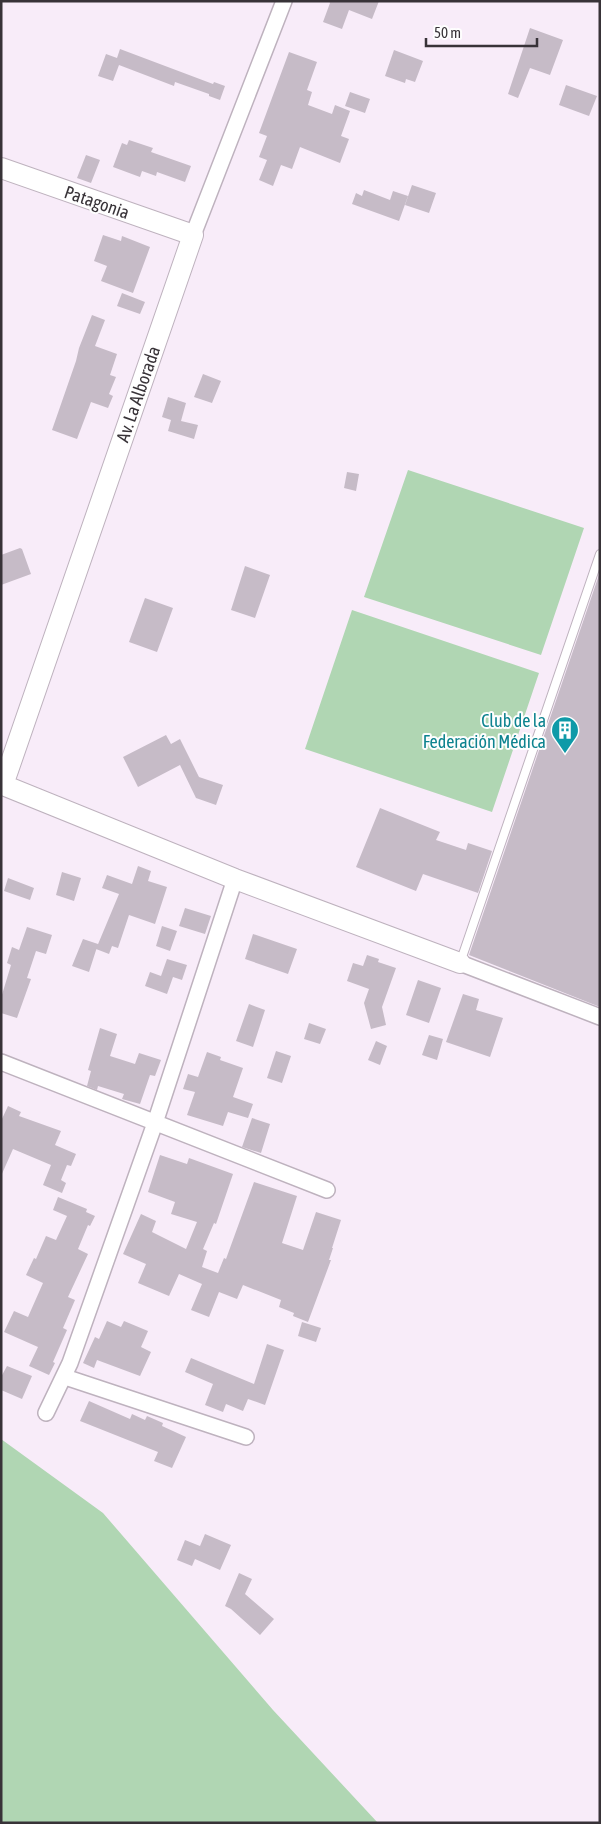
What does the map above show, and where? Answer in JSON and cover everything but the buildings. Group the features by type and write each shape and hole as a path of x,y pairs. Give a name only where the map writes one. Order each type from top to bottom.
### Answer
{"main road":[{"name":"Patagonia","path":"1,168 192,235"},
{"name":"Av. La Alborada","path":"2,787 192,235"},
{"path":"2,787 235,879 460,962"}],"street":[{"name":"Av. La Alborada","path":"192,235 284,1"},
{"path":"46,1414 65,1377 155,1123 235,879"},
{"path":"460,962 600,1017"},
{"path":"1,1062 327,1190"},
{"path":"65,1377 246,1437"}],"lane":[{"path":"460,962 600,554"}],"green space":[{"path":"408,470 584,528 541,655 364,597"},
{"path":"352,610 539,673 492,812 305,749"},
{"path":"1,1439 103,1513 273,1710 378,1823 1,1823"}],"place":[{"name":"Club de la Federación Médica","path":"565,754"}]}
